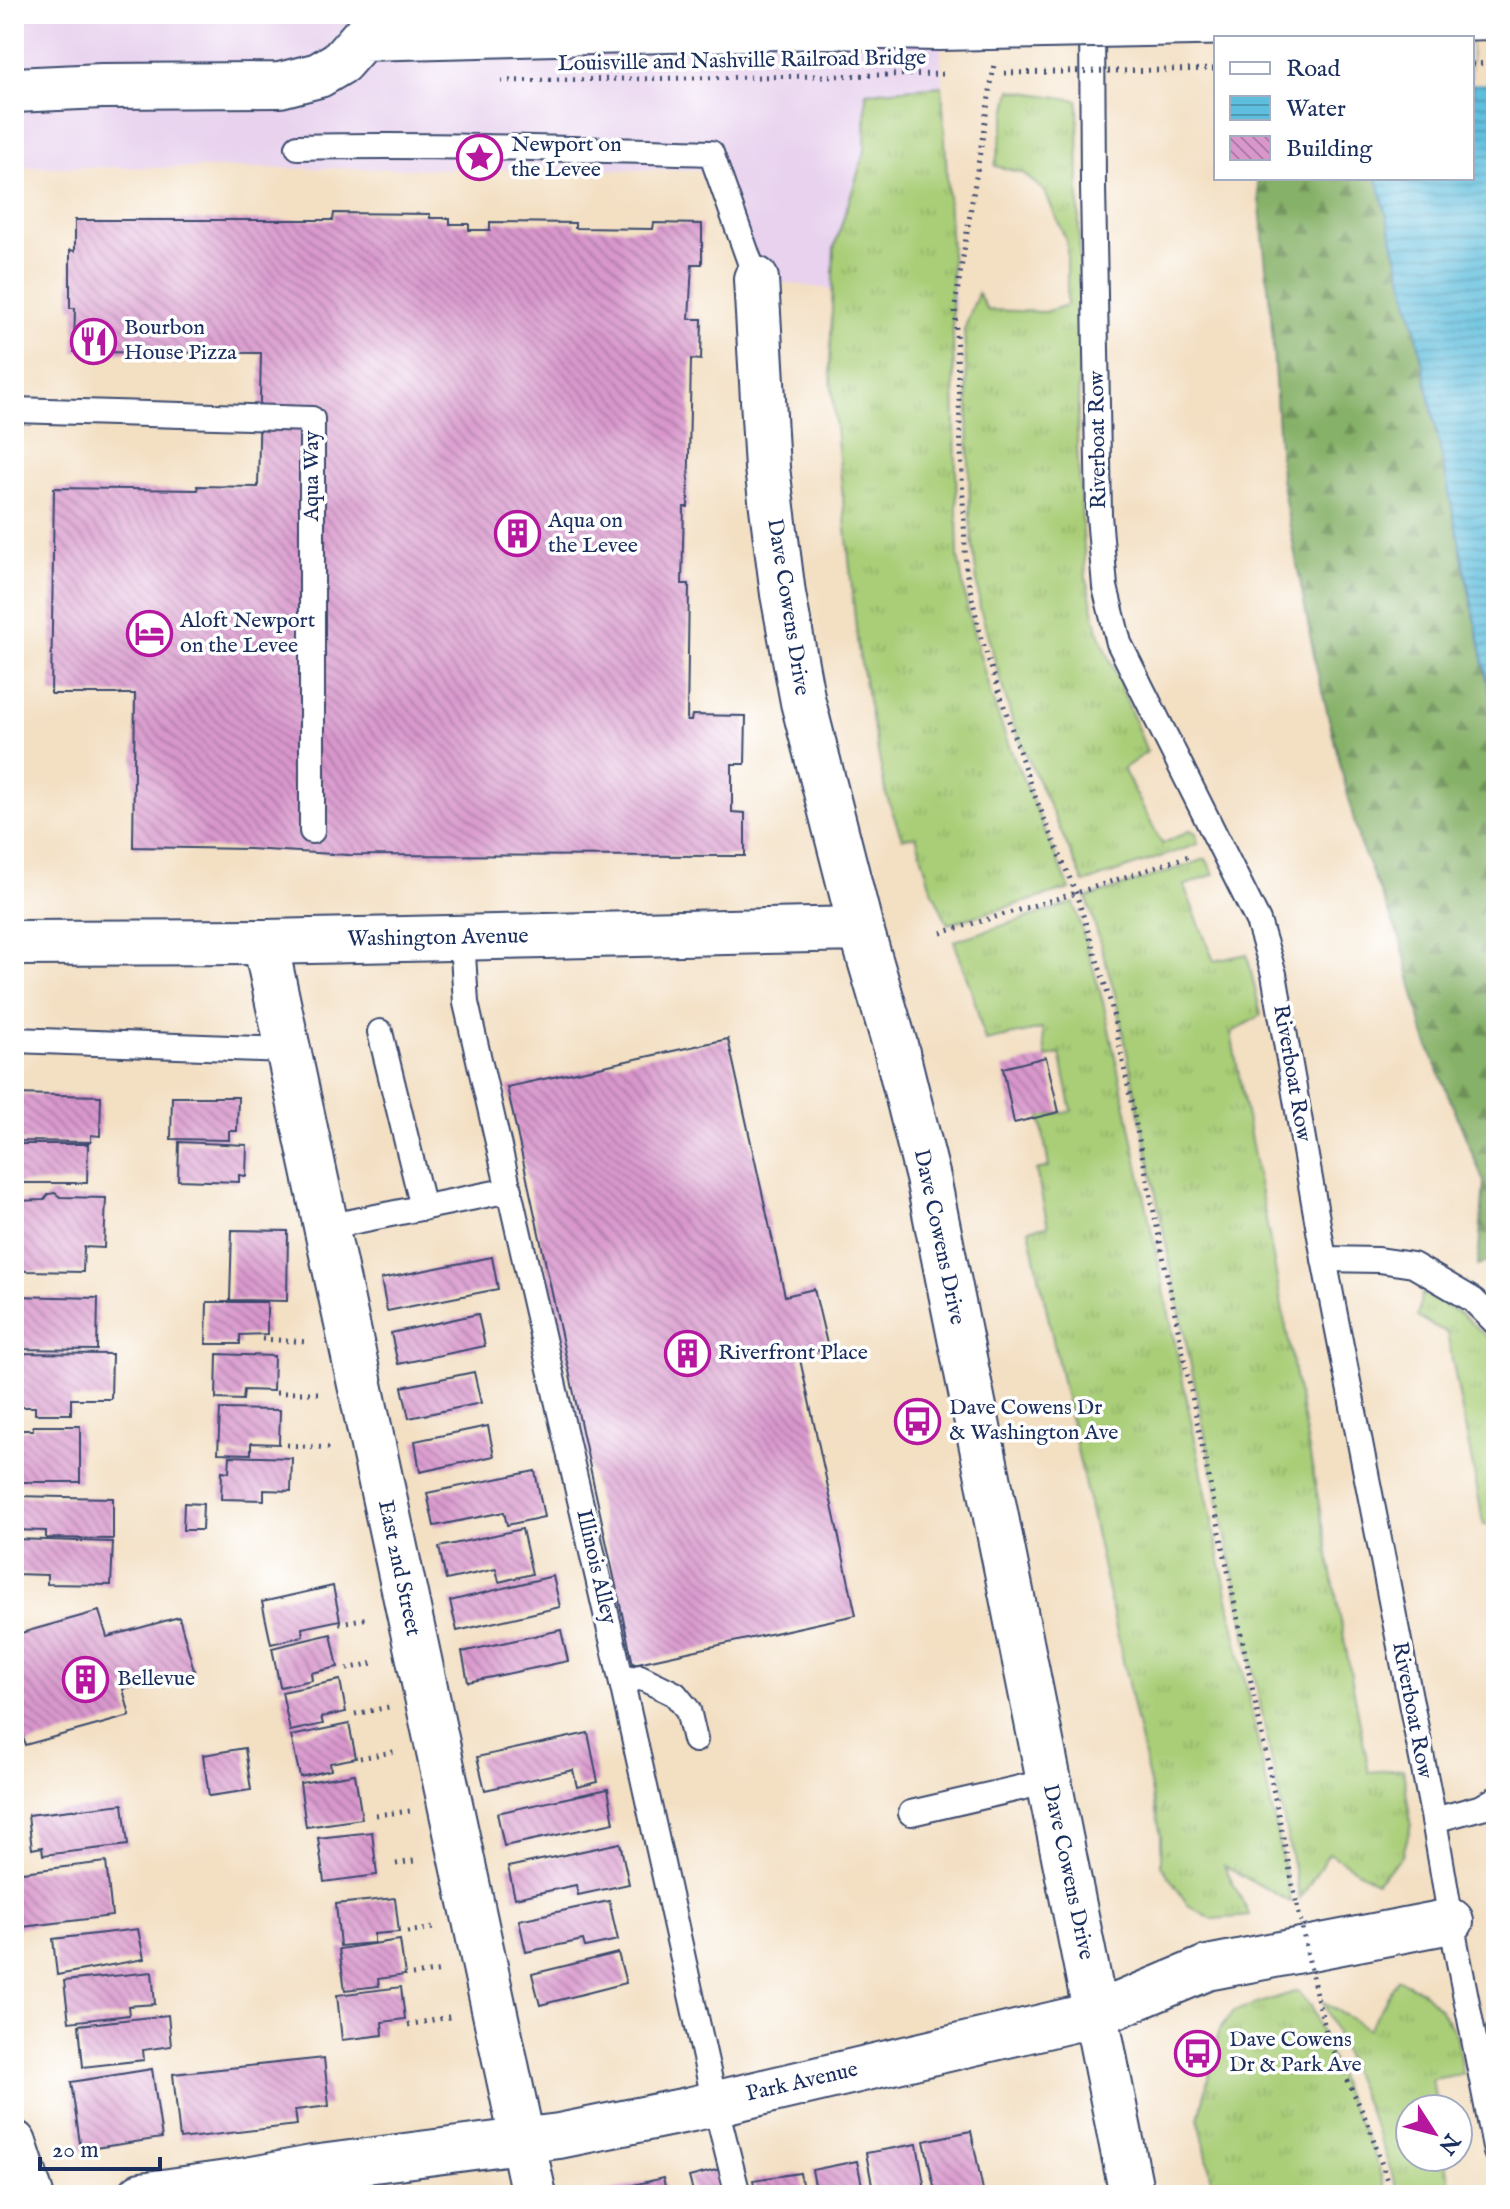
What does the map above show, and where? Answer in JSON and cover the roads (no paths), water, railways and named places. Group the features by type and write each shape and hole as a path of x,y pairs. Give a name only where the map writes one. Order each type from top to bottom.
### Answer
{"street":[{"path":"14,90 280,85 319,75 341,62 362,38 823,26 940,28 1496,17"},
{"name":"Dave Cowens Drive","path":"756,279 767,468 783,594 803,702 928,1178 1132,2195"},
{"name":"Washington Avenue","path":"14,943 265,942 861,929"},
{"name":"East 2nd Street","path":"265,942 534,2195"},
{"name":"Park Avenue","path":"141,2195 315,2182 521,2140 559,2136 1097,2014 1207,1968 1451,1921"},
{"path":"14,2143 31,2195"}],"lane":[{"name":"Riverboat Row","path":"1092,14 1099,499 1105,587 1119,643 1258,921 1274,974 1324,1259 1496,2152"},
{"path":"298,147 457,146 711,153 756,279"},
{"name":"Aqua Way","path":"14,410 312,419 312,831"},
{"name":"Illinois Alley","path":"462,938 466,1003 738,2195"},
{"path":"380,1032 423,1208"},
{"path":"14,1040 288,1050"},
{"path":"326,1227 510,1190"},
{"path":"1324,1259 1379,1260 1413,1265 1473,1300 1496,1323"},
{"path":"622,1683 640,1677 675,1694 688,1710 695,1740"},
{"path":"911,1813 1050,1781"},
{"path":"1434,1820 1482,1807 1496,1799"}],"water":[{"path":"1496,14 1496,722 1415,326 1378,180 1474,180 1474,36"}],"place":[{"name":"Newport on the Levee","path":"480,158"},
{"name":"Bourbon House Pizza","path":"93,341"},
{"name":"Aqua on the Levee","path":"517,534"},
{"name":"Aloft Newport on the Levee","path":"149,634"},
{"name":"Riverfront Place","path":"687,1353"},
{"name":"Dave Cowens Dr & Washington Ave","path":"918,1421"},
{"name":"Bellevue","path":"86,1679"},
{"name":"Dave Cowens Dr & Park Ave","path":"1198,2053"}]}
